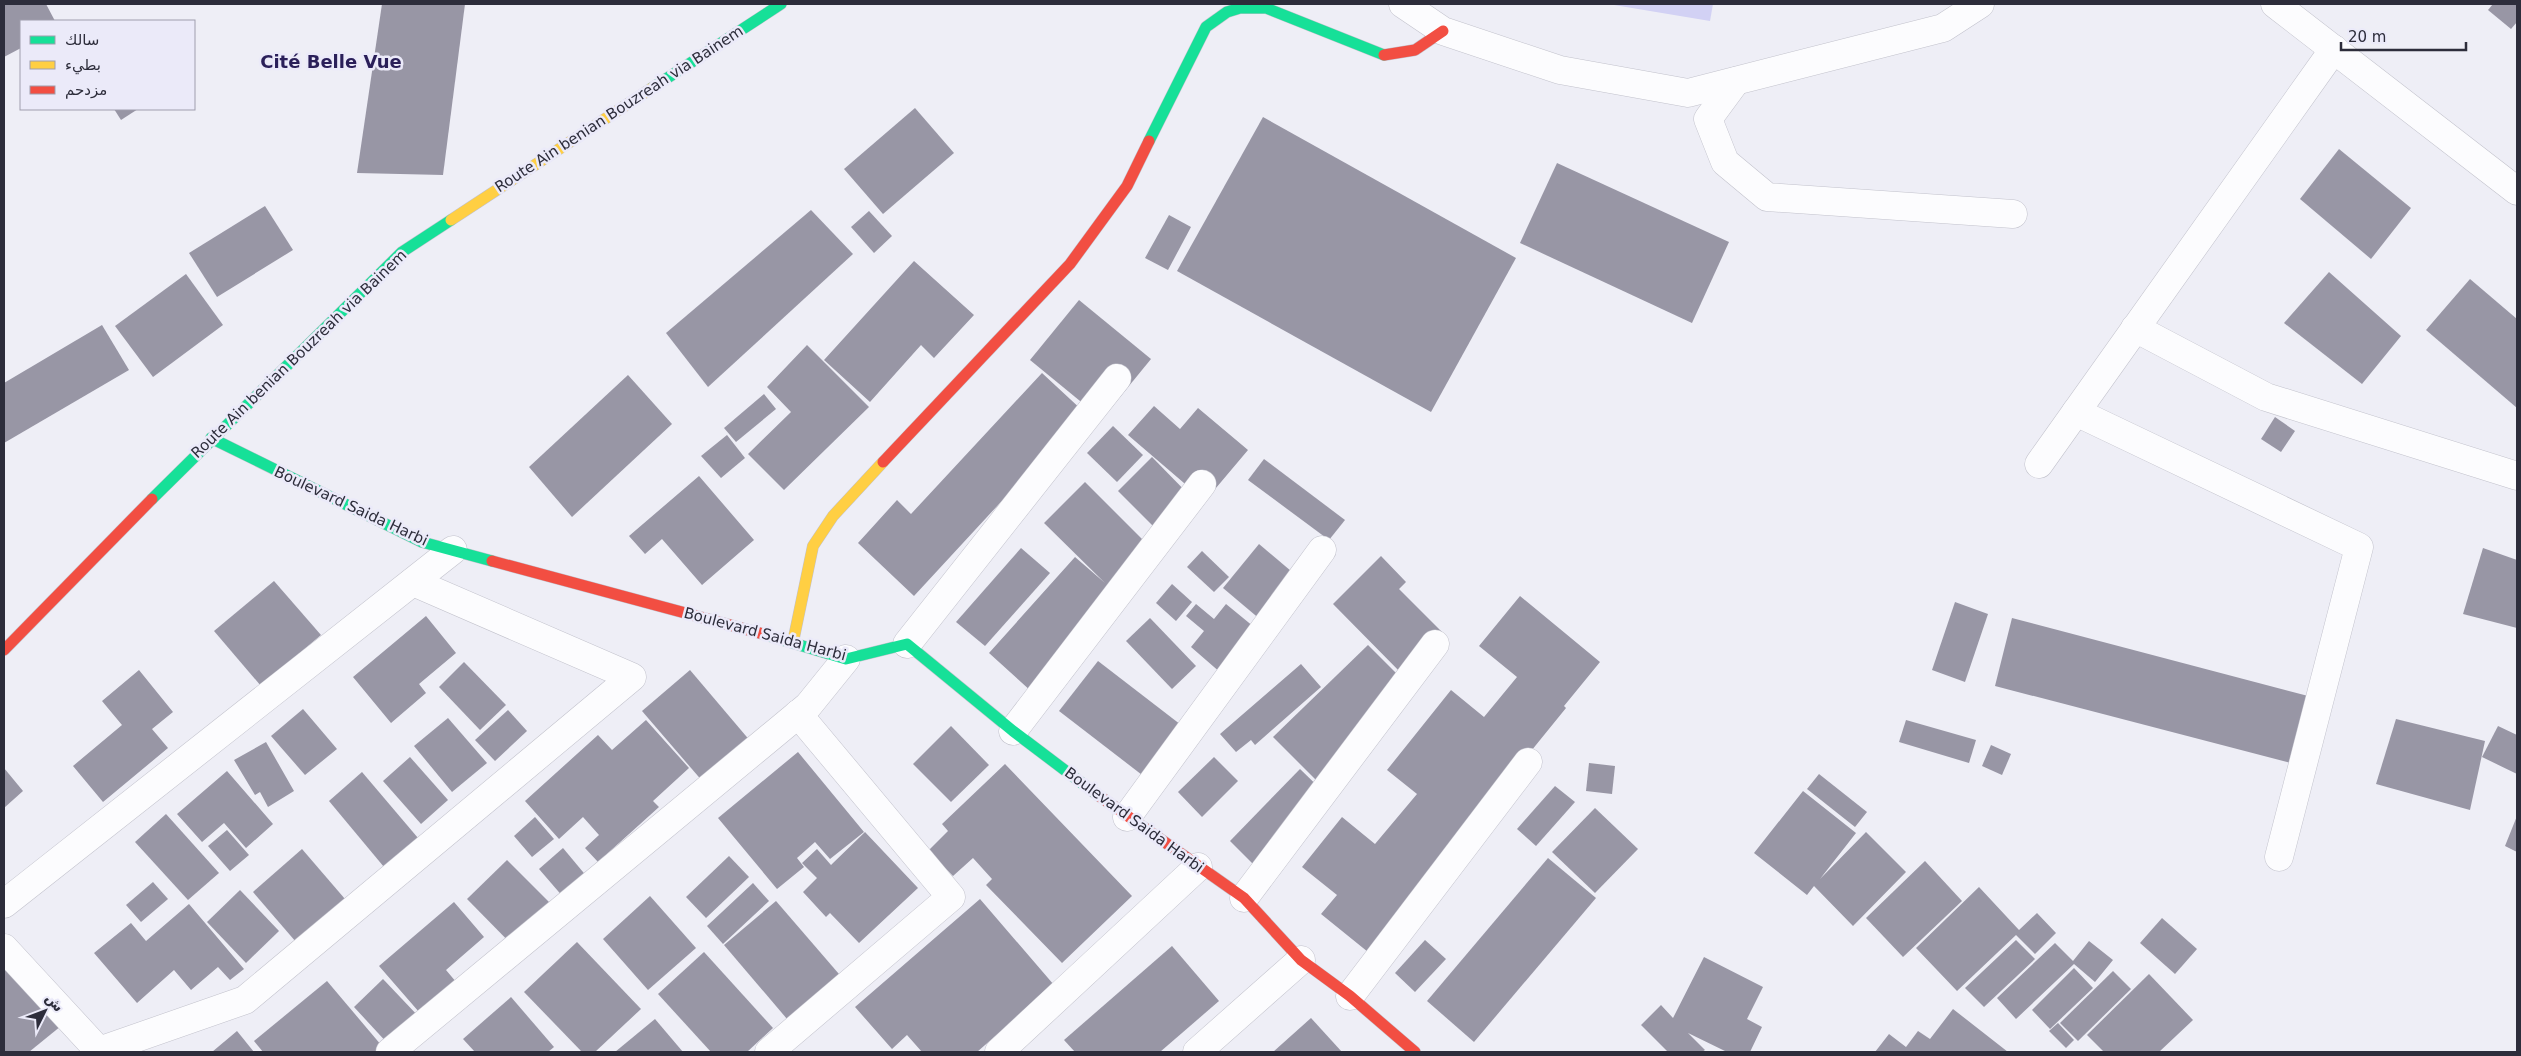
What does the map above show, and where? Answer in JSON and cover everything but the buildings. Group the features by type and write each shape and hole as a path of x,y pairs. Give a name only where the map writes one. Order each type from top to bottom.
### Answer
{"street":[{"name":"Route Ain benian Bouzreah via Bainem","path":"4,650 210,438 402,252 781,4"},
{"path":"1402,4 1443,31 1560,70 1688,93 1943,28 1980,4"},
{"path":"2275,4 2517,191"},
{"path":"793,642 813,546 833,516 1070,264 1127,186 1206,27 1227,12 1253,7 1266,8 1381,55 1415,50 1443,31"},
{"path":"2039,464 2334,49"},
{"path":"1736,81 1708,119 1725,162 1767,197 2013,214"},
{"path":"2136,328 2266,397 2517,476"},
{"path":"907,644 1117,378"},
{"path":"2076,412 2359,547 2279,857"},
{"name":"Boulevard Saida Harbi","path":"210,438 422,542 793,642 846,659 907,644 1013,731 1127,817 1244,898 1300,960 1350,996 1416,1052"},
{"path":"1013,731 1202,484"},
{"path":"4,904 453,550"},
{"path":"1127,817 1322,550"},
{"path":"4,948 100,1052 245,1000 632,677 413,582"},
{"path":"1244,898 1436,644"},
{"path":"390,1052 808,706 846,659"},
{"path":"769,1052 951,897 798,714"},
{"path":"1350,996 1528,762"},
{"path":"999,1052 1198,867"},
{"path":"1197,1052 1300,960"}],"shaded area":[{"path":"1608,4 1713,4 1710,21"}],"traffic: fast":[{"path":"652,88 781,4"},
{"path":"1149,141 1206,27 1227,12 1240,8 1266,8 1384,55"},
{"path":"152,499 402,252 451,220"},
{"path":"211,438 422,542 492,561"},
{"path":"763,634 846,659 907,644 1013,731 1095,793"}],"traffic: slow":[{"path":"451,220 652,88"},
{"path":"793,642 813,546 833,516 883,462"}],"traffic: jam":[{"path":"1384,55 1415,50 1443,31"},
{"path":"883,462 1070,264 1127,186 1149,141"},
{"path":"4,650 152,499"},
{"path":"492,561 763,634"},
{"path":"1095,793 1244,898 1301,960 1350,996 1415,1052"}],"district":[{"name":"Cité Belle Vue","path":"331,61"}]}
